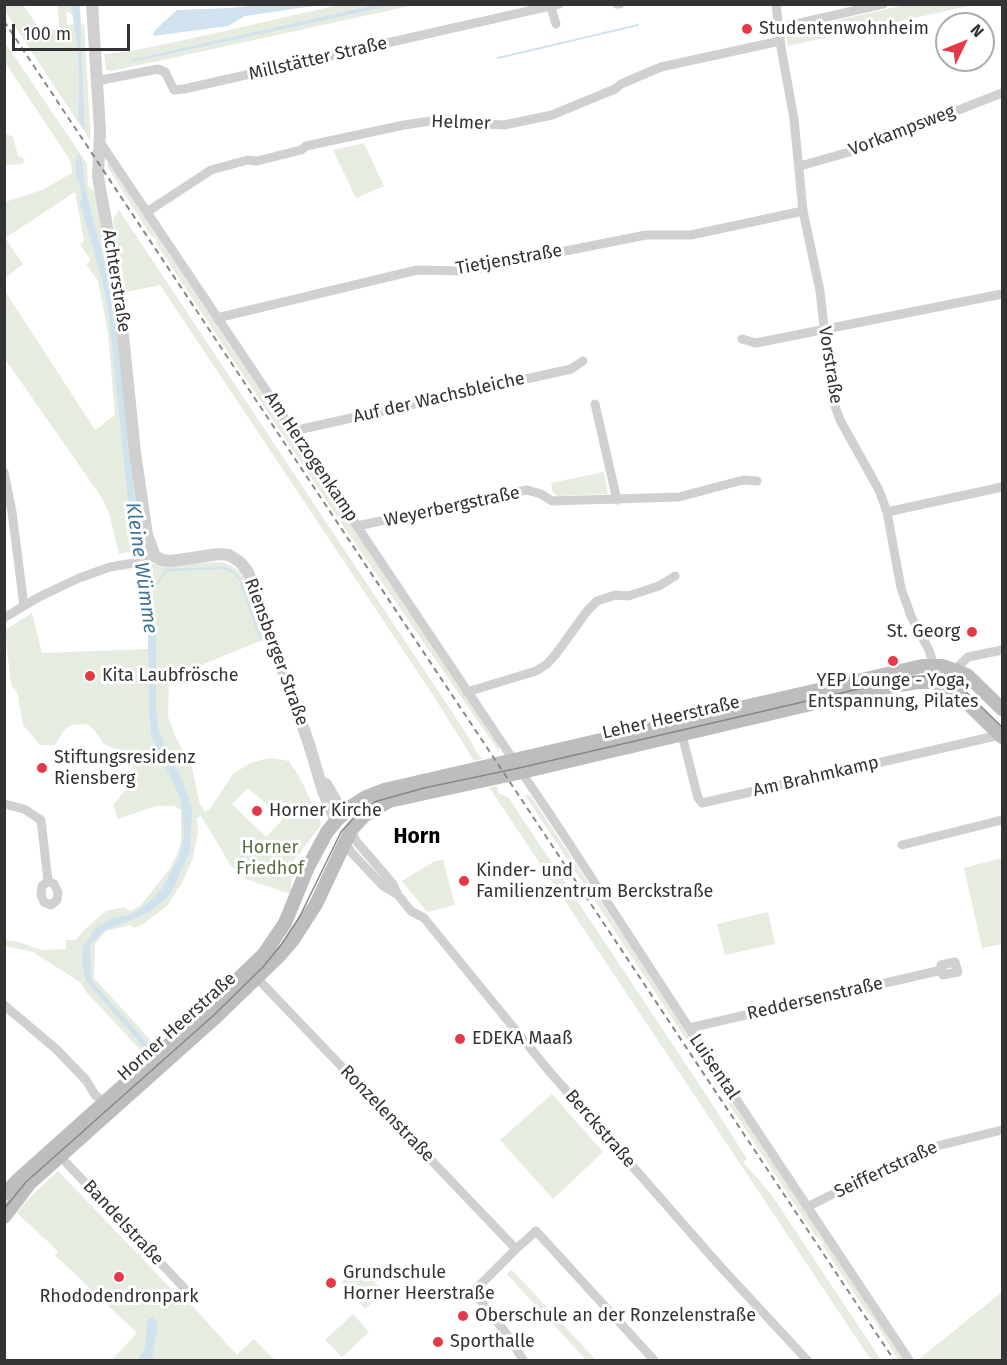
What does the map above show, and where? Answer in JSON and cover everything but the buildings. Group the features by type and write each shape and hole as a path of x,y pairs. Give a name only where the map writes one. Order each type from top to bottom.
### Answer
{"main road":[{"name":"Leher Heerstraße","path":"339,817 366,797 384,790 934,665 954,669 973,680 1002,709"},
{"name":"Leher Heerstraße","path":"348,836 364,816 389,801 875,689 918,682 940,684"},
{"path":"940,684 956,692 1001,736"},
{"path":"339,817 348,836"},
{"name":"Horner Heerstraße","path":"4,1194 181,1034 264,954 285,923 318,848 339,817"},
{"name":"Horner Heerstraße","path":"4,1217 24,1190 257,978 293,940 308,918 348,836"}],"street":[{"name":"Achterstraße","path":"92,4 100,142 98,177 118,286 135,452 151,558"},
{"name":"Vorstraße","path":"776,4 794,119 803,211 820,291 832,398 840,420 879,490 887,512 902,588 911,616 929,650 940,684"},
{"path":"778,28 883,4"},
{"name":"Millstätter Straße","path":"96,81 158,69 165,72 174,90 184,89 553,5"},
{"path":"553,5 556,24"},
{"name":"Helmer","path":"147,212 201,175 248,159 257,161 301,150 306,146 430,121 504,125 552,115 661,67 780,41"},
{"name":"Vorkampsweg","path":"800,166 853,151 1002,93"},
{"name":"Am Herzogenkamp","path":"100,142 522,772"},
{"name":"Tietjenstraße","path":"217,318 417,270 464,271 646,235 691,235 803,211"},
{"path":"742,339 756,343 1002,294"},
{"name":"Auf der Wachsbleiche","path":"293,431 571,369 583,362"},
{"path":"595,404 617,500"},
{"path":"4,472 12,512 24,606"},
{"name":"Weyerbergstraße","path":"357,526 527,490 541,494 552,501 617,500 679,497 743,480 757,481"},
{"path":"887,512 1002,487"},
{"name":"Riensberger Straße","path":"4,618 78,578 110,567 151,558 171,561 219,554 229,555 240,562 248,572 309,744 323,791 339,817"},
{"path":"467,692 536,670 547,664 597,601 615,595 628,596 659,586 675,576"},
{"path":"940,684 968,657 1002,650"},
{"name":"Am Brahmkamp","path":"682,735 698,798 702,803 1001,736"},
{"name":"Luisental","path":"522,772 688,1028 909,1360"},
{"path":"4,804 24,809 41,820 48,881"},
{"path":"902,845 1002,820"},
{"name":"Berckstraße","path":"348,836 351,852 383,886 398,895 411,911 424,918 555,1078 705,1250 807,1360"},
{"name":"Reddersenstraße","path":"688,1028 942,970"},
{"name":"Ronzelenstraße","path":"257,978 516,1249"},
{"path":"4,1005 56,1049 86,1080 95,1095 104,1102"},
{"name":"Seiffertstraße","path":"807,1208 921,1150 1002,1130"},
{"name":"Bandelstraße","path":"60,1156 186,1290"},
{"path":"523,1360 477,1296 476,1289 536,1231 654,1360"}],"green space":[{"path":"4,5 23,5 41,31 60,29 57,5 71,5 73,15 66,11 67,25 75,24 79,79 78,119 85,128 81,25 84,24 91,142 5,11"},
{"path":"338,5 414,5 163,60 106,70 104,54 132,51"},
{"path":"905,5 973,5 788,46 786,32"},
{"path":"4,41 87,164 88,186 97,194 113,288 140,530 145,548 119,554 109,513 100,495 5,359 5,291 95,430 115,415 108,333 98,281 86,264 91,260 80,244 84,241 75,192 5,238 5,202 42,190 72,173 70,160 5,62"},
{"path":"4,133 13,137 18,156 24,159 23,164 5,165"},
{"path":"364,143 384,186 356,198 333,150"},
{"path":"109,160 499,744 499,752 344,527 155,242 157,240 149,233 107,166"},
{"path":"119,210 470,739 476,752 483,759 474,761 433,695 160,285 126,292 113,220"},
{"path":"5,238 23,264 5,278"},
{"path":"604,472 608,494 557,496 553,493 551,483"},
{"name":"Horner Friedhof","path":"221,562 232,566 240,572 244,579 265,639 169,678 168,717 175,736 192,767 199,802 205,812 210,809 233,774 250,763 270,758 289,761 300,778 321,825 292,863 291,894 246,879 231,866 201,816 197,818 198,832 193,858 183,881 167,906 134,928 130,925 106,931 95,944 94,978 155,1045 145,1055 87,993 80,982 33,952 5,946 5,940 19,942 41,950 66,949 66,940 76,940 106,911 124,907 130,911 140,906 169,870 177,855 181,842 181,810 174,806 156,806 118,819 113,805 129,786 134,772 131,761 124,753 104,744 87,724 72,725 64,730 55,745 40,745 23,725 18,695 11,684 5,630 32,613 42,653 148,649 148,616 135,569 148,564","holes":["248,788 283,819 266,837 232,804"]},
{"path":"497,786 498,793 508,797 707,1096 747,1159 743,1162 771,1194 881,1360 871,1360 489,787"},
{"path":"525,795 530,795 905,1360 898,1360 872,1317 822,1245 824,1243 815,1235"},
{"path":"1002,858 1002,944 982,948 964,868"},
{"path":"443,860 455,905 427,912 402,881 435,861"},
{"path":"768,912 775,944 725,955 717,924"},
{"path":"552,1094 603,1152 553,1199 500,1140"},
{"name":"Rhododendronpark","path":"58,1171 183,1301 186,1299 237,1355 254,1339 275,1360 112,1360 137,1333 55,1255 58,1251 17,1213 27,1200"},
{"path":"359,1266 384,1292 365,1309 341,1283"},
{"path":"511,1269 596,1360 586,1360 507,1274"},
{"path":"1002,1292 1002,1360 918,1360"},
{"path":"353,1314 369,1332 342,1357 325,1340"}],"water":[{"path":"270,4 320,5 245,16 228,26 153,36 155,30 177,10"},
{"path":"379,4 394,5 131,62 131,60"},
{"path":"71,5 80,5 85,130 78,119 77,44"},
{"name":"Kleine Wümme","path":"78,153 82,160 85,188 107,272 116,325 141,556 156,620 158,727 165,748 183,781 192,810 190,851 172,891 164,901 146,914 103,931 90,946 91,977 95,985 152,1048 148,1052 86,981 82,963 83,947 95,929 110,919 132,914 146,905 162,889 179,857 184,834 181,800 151,735 148,616 135,569 109,316 103,284 80,202 82,198 75,166"},
{"path":"153,1317 158,1324 152,1360 138,1360 145,1347 147,1324"}],"waterway":[{"path":"498,58 638,25"},
{"name":"Kleine Wümme","path":"156,585 167,570 225,568 233,572 240,580 261,640"},
{"path":"133,1061 140,1054"}],"tram line":[{"path":"4,1209 26,1182 214,1015 263,967 300,916 341,832 359,812 374,802 424,788 910,677 938,676 958,684 1002,727"}],"railway":[{"path":"4,21 894,1360"}],"place":[{"name":"Studentenwohnheim","path":"747,29"},
{"name":"St. Georg","path":"972,632"},
{"name":"YEP Lounge - Yoga, Entspannung, Pilates","path":"893,661"},
{"name":"Kita Laubfrösche","path":"90,676"},
{"name":"Stiftungsresidenz Riensberg","path":"42,768"},
{"name":"Horner Kirche","path":"257,811"},
{"name":"Kinder- und Familienzentrum Berckstraße","path":"464,881"},
{"name":"EDEKA Maaß","path":"460,1039"},
{"name":"Rhododendronpark","path":"119,1277"},
{"name":"Grundschule Horner Heerstraße","path":"331,1283"},
{"name":"Oberschule an der Ronzelenstraße","path":"463,1316"},
{"name":"Sporthalle","path":"438,1342"}],"district":[{"name":"Horn","path":"417,837"}]}
